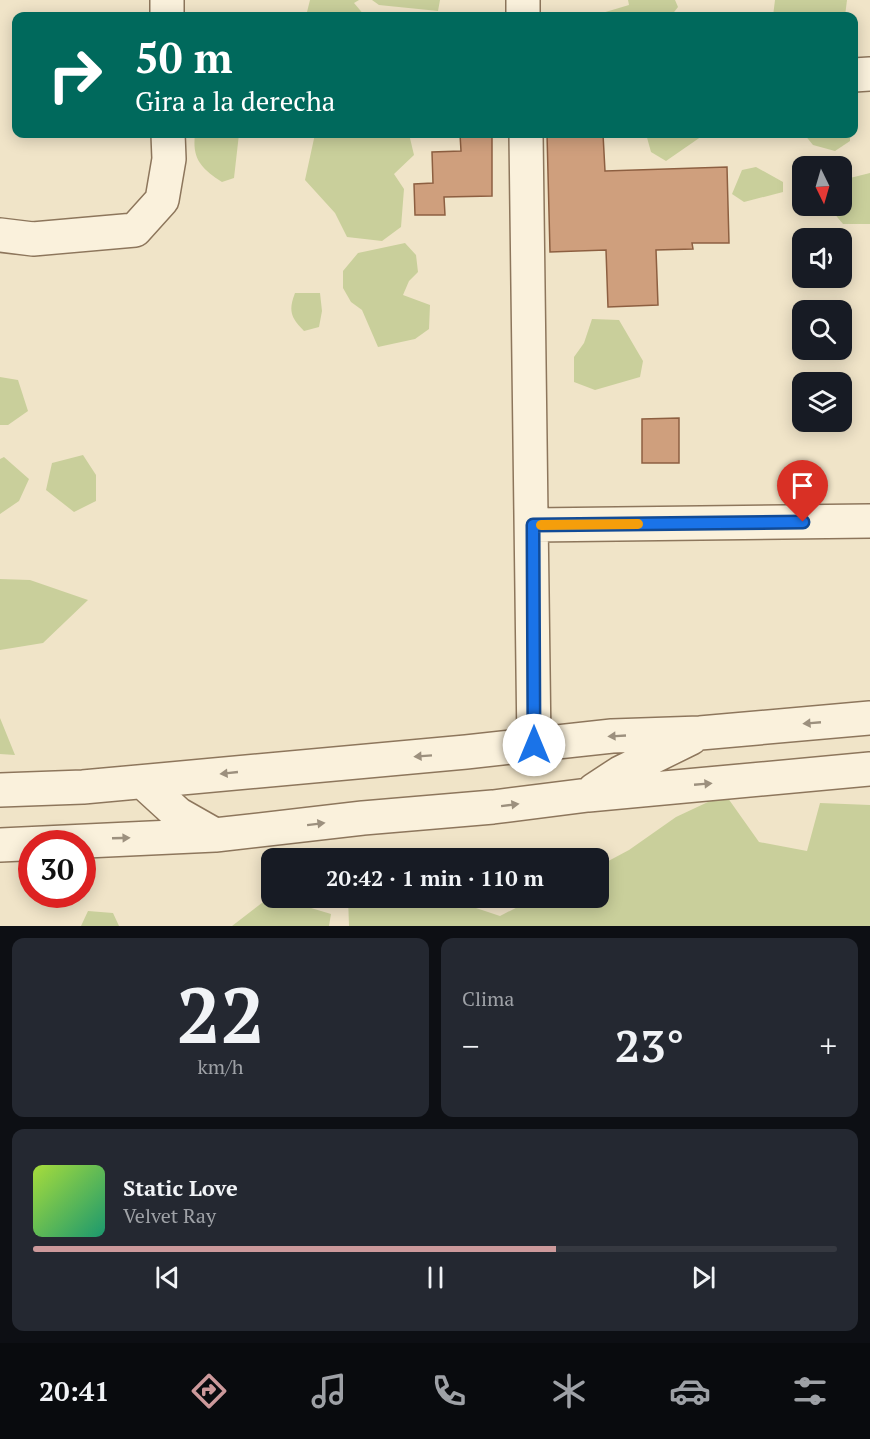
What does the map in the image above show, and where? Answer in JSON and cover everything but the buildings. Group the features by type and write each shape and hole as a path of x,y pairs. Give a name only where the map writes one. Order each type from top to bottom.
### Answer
{"street":[{"path":"0,235 33,239 135,230 162,200 169,159 168,138"},
{"path":"526,138 533,525 534,745"},
{"path":"533,525 870,521"},
{"path":"0,790 143,782 612,736 700,733 870,718"},
{"path":"588,795 620,773 700,733"},
{"path":"0,844 215,835 493,807 588,795 870,769"},
{"path":"143,782 178,814 215,835"}],"green space":[{"path":"310,0 359,0 354,3 362,12 307,12"},
{"path":"372,0 440,0 438,11 379,5"},
{"path":"628,0 675,0 678,7 674,12 605,12 629,5"},
{"path":"775,0 847,0 846,12 774,12"},
{"path":"195,138 239,138 234,178 222,182 208,172 197,156"},
{"path":"314,138 410,138 414,155 394,174 404,189 401,227 382,241 347,237 335,213 305,180"},
{"path":"647,138 699,138 666,161 651,152"},
{"path":"807,138 850,138 850,141 835,151 813,145"},
{"path":"756,167 783,182 783,192 744,202 732,194 742,170"},
{"path":"870,173 870,224 843,224 836,216 852,216 852,178"},
{"path":"405,243 416,255 418,272 409,281 403,295 430,305 429,329 415,339 378,347 362,310 351,302 343,288 343,271 358,253"},
{"path":"295,293 320,293 322,311 319,327 304,331 296,322 291,310"},
{"path":"592,319 619,320 643,361 640,377 595,390 574,382 574,357 584,343"},
{"path":"0,377 18,380 28,411 8,425 0,425"},
{"path":"83,455 96,475 96,501 74,512 46,490 52,463"},
{"path":"4,457 29,479 19,501 0,514 0,459"},
{"path":"0,579 30,580 88,600 43,643 0,650"},
{"path":"0,718 15,755 0,754"},
{"path":"725,794 759,842 807,851 820,803 870,805 870,926 349,926 348,908 476,908 500,916 516,908 609,908 609,861 629,850 676,817"},
{"path":"261,904 261,908 311,908 331,914 329,926 232,926"},
{"path":"88,911 113,913 119,926 81,926"}],"slow traffic":[{"path":"541,525 638,524"}],"route":[{"path":"534,745 533,525 803,522"}]}
